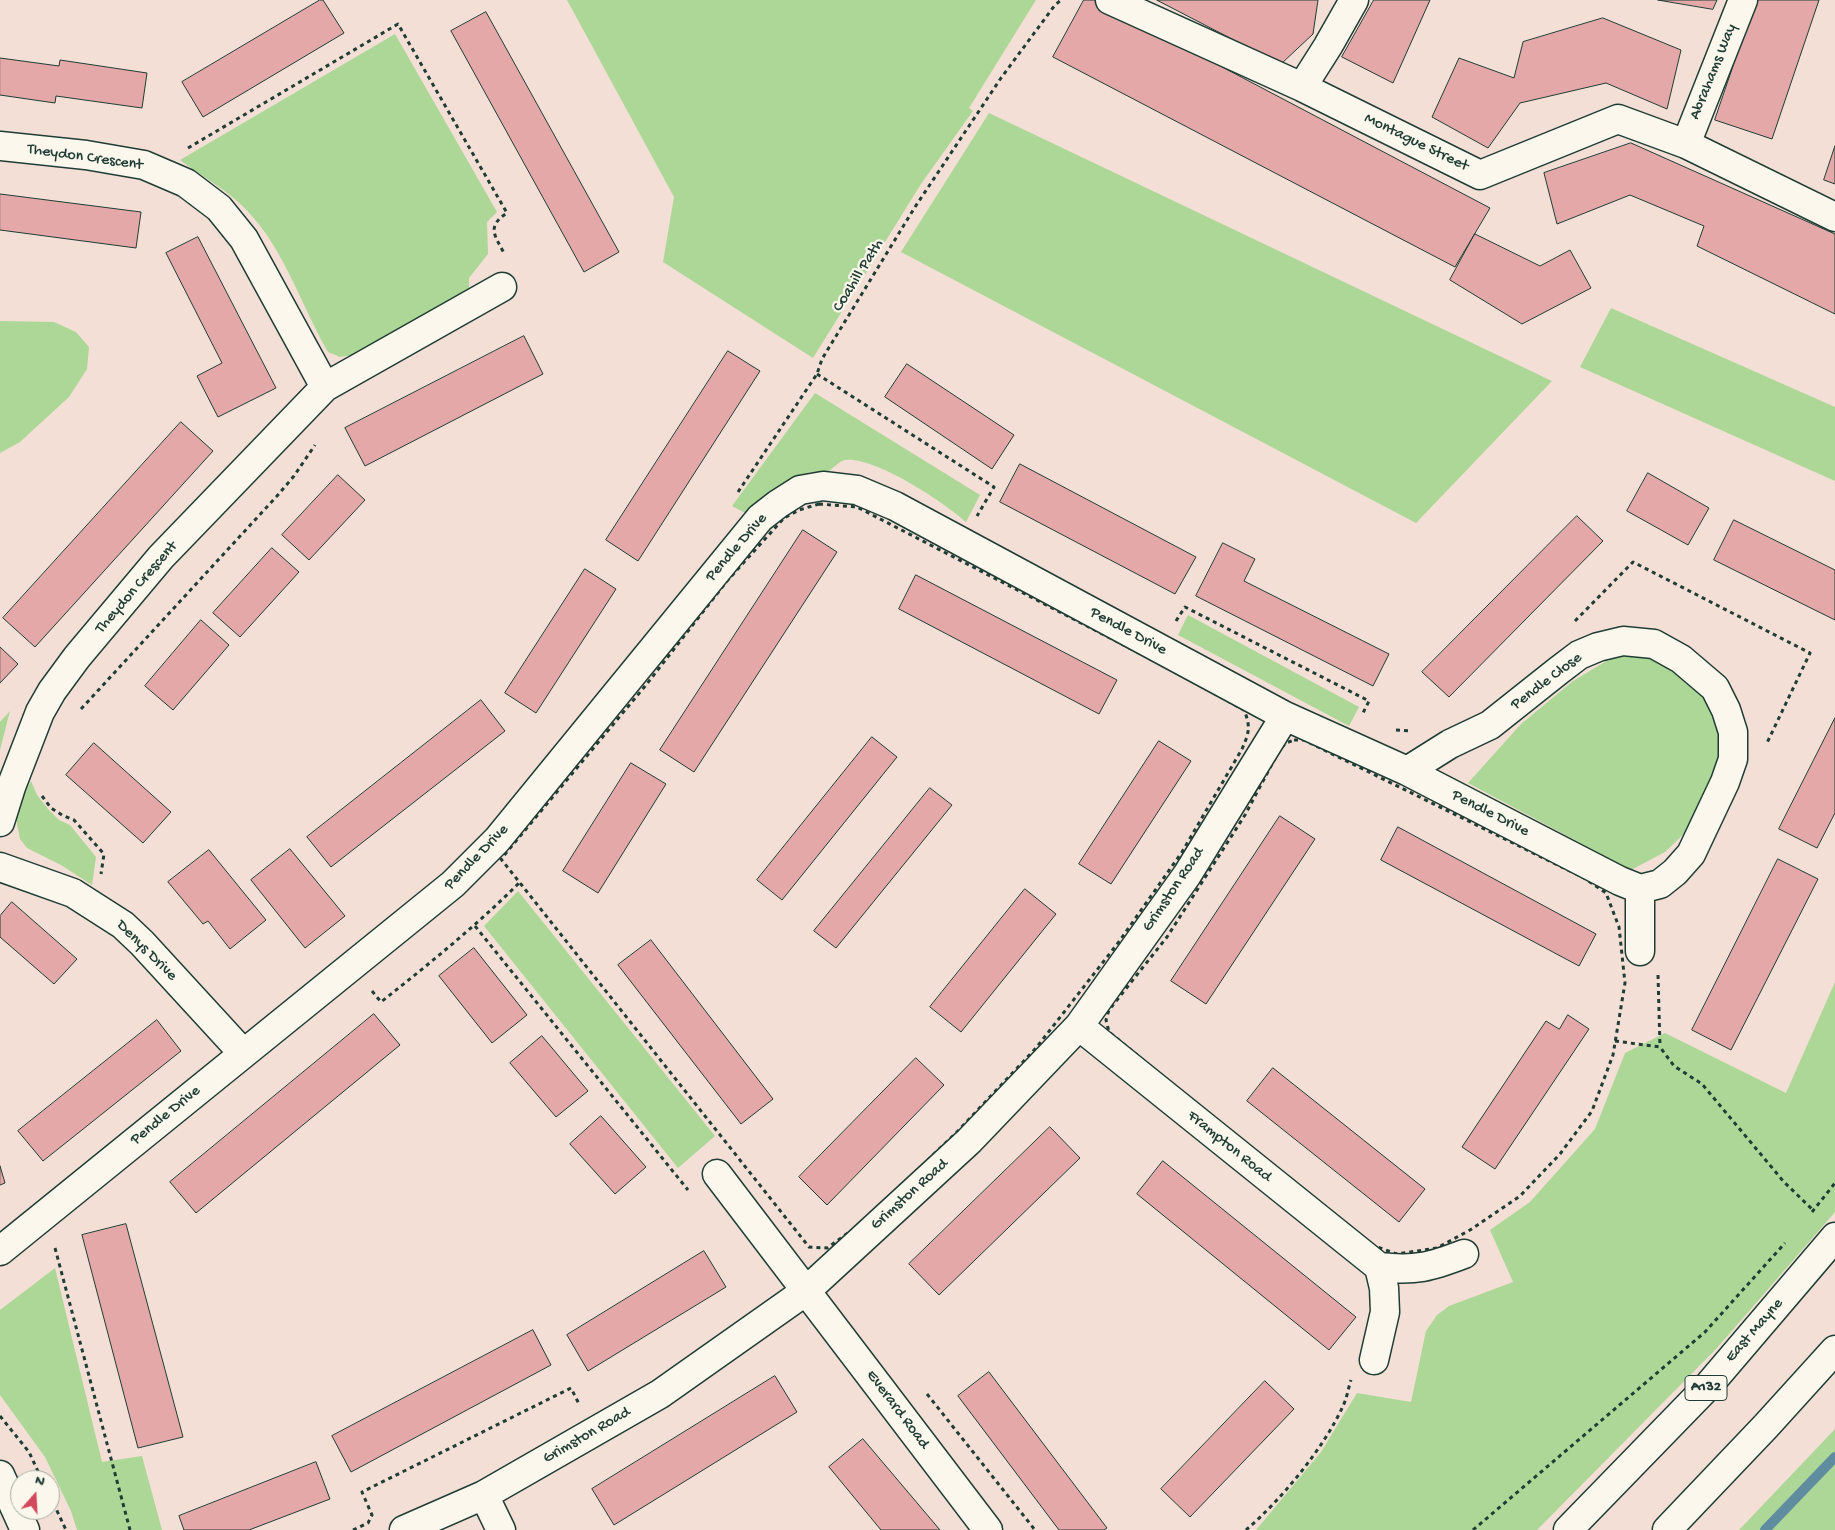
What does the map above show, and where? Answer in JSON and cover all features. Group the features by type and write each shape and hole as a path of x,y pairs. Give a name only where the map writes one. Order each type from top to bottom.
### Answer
{"street":[{"name":"Montague Street","path":"1110,0 1302,87 1480,175 1618,120 1686,144 1835,217"},
{"path":"1302,87 1354,0"},
{"name":"Abrahams Way","path":"1686,144 1743,0"},
{"name":"Theydon Crescent","path":"0,146 86,155 144,165 186,183 219,208 244,239 325,387"},
{"name":"Theydon Crescent","path":"0,822 11,787 40,712 52,691 72,664 161,558 325,387 502,287"},
{"name":"Pendle Drive","path":"0,1251 453,884 497,840 760,518 800,490 823,486 857,490 895,506 1285,716 1407,771 1620,881 1640,889"},
{"name":"Pendle Close","path":"1407,771 1450,744 1490,726 1579,655 1598,647 1623,641 1654,644 1681,659 1715,688 1726,710 1732,732 1733,759 1725,782 1691,854 1675,872 1660,884 1640,889"},
{"name":"Grimston Road","path":"404,1530 484,1495 660,1394 806,1291 969,1141 1079,1026 1187,875 1285,716"},
{"name":"Denys Drive","path":"0,867 73,893 123,924 243,1053"},
{"path":"1640,889 1640,951"},
{"name":"Frampton Road","path":"1079,1026 1380,1267"},
{"name":"Everard Road","path":"716,1174 988,1530"},
{"name":"East Mayne","path":"1568,1530 1708,1386 1835,1237"},
{"path":"1364,1366 1385,1312 1384,1288 1380,1267 1406,1270 1436,1265 1464,1254"},
{"path":"1667,1530 1835,1350"},
{"path":"0,1475 25,1530"},
{"path":"484,1495 501,1530"}],"path":[{"path":"1054,0 1055,5"},
{"name":"Coahill Path","path":"738,493 817,374 822,359 915,207 1001,78 1060,0"},
{"path":"187,149 398,24 506,213 494,224 493,232 506,258"},
{"path":"817,374 994,487 975,519"},
{"path":"80,710 277,496 306,460 318,438"},
{"path":"819,504 857,507 1172,670 1244,710 1249,723 1248,735 1242,750 1182,852 1118,943 1036,1048 956,1133 862,1223 827,1248 809,1247 519,883 501,859 646,685 733,574 784,518 799,510 819,504"},
{"path":"1570,626 1633,562 1810,653 1764,749"},
{"path":"1175,623 1185,607 1369,701 1361,716"},
{"path":"1391,729 1413,731"},
{"path":"1294,740 1304,740 1584,878 1606,893 1619,927 1625,983 1615,1041 1613,1055 1592,1112 1560,1154 1520,1196 1470,1230 1437,1248 1397,1254 1366,1243 1109,1032 1106,1020 1109,1010 1166,937 1245,816 1280,749 1286,743 1294,740"},
{"path":"41,794 51,808 74,820 104,854 100,877"},
{"path":"368,987 381,1002 450,948 519,883"},
{"path":"475,926 691,1194"},
{"path":"1658,973 1660,1047 1674,1066 1702,1084 1784,1182 1814,1211"},
{"path":"1615,1041 1660,1047"},
{"path":"1808,1218 1835,1183"},
{"path":"52,1239 130,1530"},
{"path":"1473,1530 1705,1332 1788,1239"},
{"path":"1246,1530 1261,1518 1295,1479 1321,1444 1364,1366"},
{"path":"921,1386 1036,1530"},
{"path":"353,1530 368,1523 372,1515 362,1492 571,1388 582,1409"},
{"path":"0,1416 29,1452 37,1470"},
{"path":"60,1517 66,1530"}],"green space":[{"path":"567,0 1036,0 969,108 973,111 921,184 813,358 663,262 674,197"},
{"path":"395,34 497,212 487,222 488,254 469,278 469,289 454,304 352,355 340,357 328,352 278,253 253,217 217,185 180,160"},
{"path":"989,113 1552,381 1416,523 901,252"},
{"path":"1611,308 1835,407 1835,481 1580,367"},
{"path":"0,321 54,322 76,332 89,347 87,369 69,397 20,442 0,453"},
{"path":"815,393 980,495 966,522 942,503 908,482 873,465 845,460 826,472 809,472 790,481 747,514 732,506"},
{"path":"1188,615 1359,707 1349,726 1178,635"},
{"path":"1645,653 1681,674 1706,697 1719,726 1724,760 1689,829 1665,852 1631,870 1468,783 1521,724 1573,681 1613,657"},
{"path":"10,711 0,750 0,722"},
{"path":"31,781 37,795 48,809 59,820 70,825 96,857 92,885 61,865 27,848 20,839 16,808"},
{"path":"518,891 715,1136 678,1168 484,926"},
{"path":"1835,982 1835,1212 1717,1348 1537,1530 1256,1530 1321,1452 1357,1393 1411,1402 1426,1331 1437,1315 1449,1306 1513,1282 1490,1230 1530,1202 1595,1129 1625,1053 1665,1033 1786,1093"},
{"path":"55,1268 102,1462 142,1456 162,1530 77,1530 71,1511 60,1488 60,1470 51,1470 45,1457 0,1395 0,1310"},
{"path":"1835,1429 1835,1530 1739,1530"}],"building":[{"path":"320,0 323,0 344,33 203,117 182,82"},
{"path":"1084,0 1095,0 1490,208 1455,267 1053,57"},
{"path":"1157,0 1318,0 1313,34 1281,64"},
{"path":"1374,0 1430,0 1393,83 1342,57"},
{"path":"1658,0 1717,0 1713,9"},
{"path":"1756,0 1819,0 1772,139 1715,120"},
{"path":"486,12 619,252 584,272 451,31"},
{"path":"1603,18 1681,50 1667,109 1606,83 1520,103 1488,148 1432,117 1459,58 1514,78 1523,42"},
{"path":"0,58 59,66 60,60 147,73 142,108 56,96 55,103 0,95"},
{"path":"1631,143 1835,234 1835,314 1697,246 1704,226 1630,195 1557,224 1544,173"},
{"path":"1835,146 1835,184 1824,180"},
{"path":"0,194 141,212 136,248 0,230"},
{"path":"1475,234 1540,266 1570,250 1591,288 1522,324 1450,280"},
{"path":"198,237 276,388 218,417 197,376 222,363 166,253"},
{"path":"524,336 543,374 365,466 345,428"},
{"path":"728,351 760,371 638,561 606,540"},
{"path":"907,364 1014,435 992,469 885,397"},
{"path":"181,422 213,451 35,647 3,618"},
{"path":"1020,464 1196,557 1175,594 1000,502"},
{"path":"1648,473 1709,508 1688,545 1627,511"},
{"path":"338,475 365,500 309,560 282,535"},
{"path":"1577,516 1603,541 1449,697 1422,672"},
{"path":"1734,520 1835,570 1835,620 1714,560"},
{"path":"803,530 837,552 694,772 660,750"},
{"path":"1223,543 1255,559 1244,581 1389,654 1373,686 1196,596"},
{"path":"272,548 299,572 240,637 213,613"},
{"path":"585,569 616,589 536,713 505,693"},
{"path":"916,575 1117,680 1099,714 899,609"},
{"path":"201,620 229,645 173,710 145,686"},
{"path":"0,647 18,664 0,683"},
{"path":"481,700 505,731 331,867 307,837"},
{"path":"1835,718 1835,813 1817,848 1779,829"},
{"path":"872,737 897,757 782,900 757,880"},
{"path":"1159,741 1191,761 1111,884 1079,864"},
{"path":"94,743 171,812 143,843 66,775"},
{"path":"631,763 666,784 598,893 563,871"},
{"path":"930,788 952,805 836,948 814,931"},
{"path":"1280,816 1315,839 1206,1004 1171,981"},
{"path":"1398,827 1596,934 1579,966 1381,860"},
{"path":"290,849 345,916 305,948 251,880"},
{"path":"209,850 266,920 230,949 208,921 203,924 168,882"},
{"path":"1778,859 1818,879 1731,1050 1692,1030"},
{"path":"1025,889 1056,914 961,1032 930,1007"},
{"path":"12,902 77,959 54,984 0,937 0,916"},
{"path":"651,940 773,1099 741,1124 618,965"},
{"path":"474,948 527,1015 492,1043 439,976"},
{"path":"374,1014 400,1045 196,1213 170,1182"},
{"path":"1568,1015 1589,1029 1495,1169 1462,1147 1546,1021 1559,1029"},
{"path":"157,1020 181,1051 43,1161 18,1131"},
{"path":"542,1036 588,1091 556,1117 510,1063"},
{"path":"916,1058 944,1085 827,1205 799,1177"},
{"path":"1273,1068 1425,1189 1399,1222 1247,1101"},
{"path":"601,1116 646,1167 615,1194 570,1144"},
{"path":"1050,1127 1080,1158 939,1295 909,1264"},
{"path":"1163,1161 1356,1317 1329,1350 1137,1194"},
{"path":"0,1166 5,1183 0,1185"},
{"path":"126,1224 183,1437 138,1448 82,1235"},
{"path":"704,1251 726,1287 588,1371 567,1335"},
{"path":"533,1330 551,1365 351,1472 332,1436"},
{"path":"989,1372 1107,1528 1104,1530 1059,1530 958,1396"},
{"path":"775,1376 797,1412 614,1525 592,1489"},
{"path":"1265,1381 1294,1409 1190,1517 1161,1489"},
{"path":"863,1439 940,1530 881,1530 829,1467"},
{"path":"316,1462 330,1499 249,1530 184,1530 179,1516"}],"waterway":[{"path":"1765,1530 1835,1457"}]}
